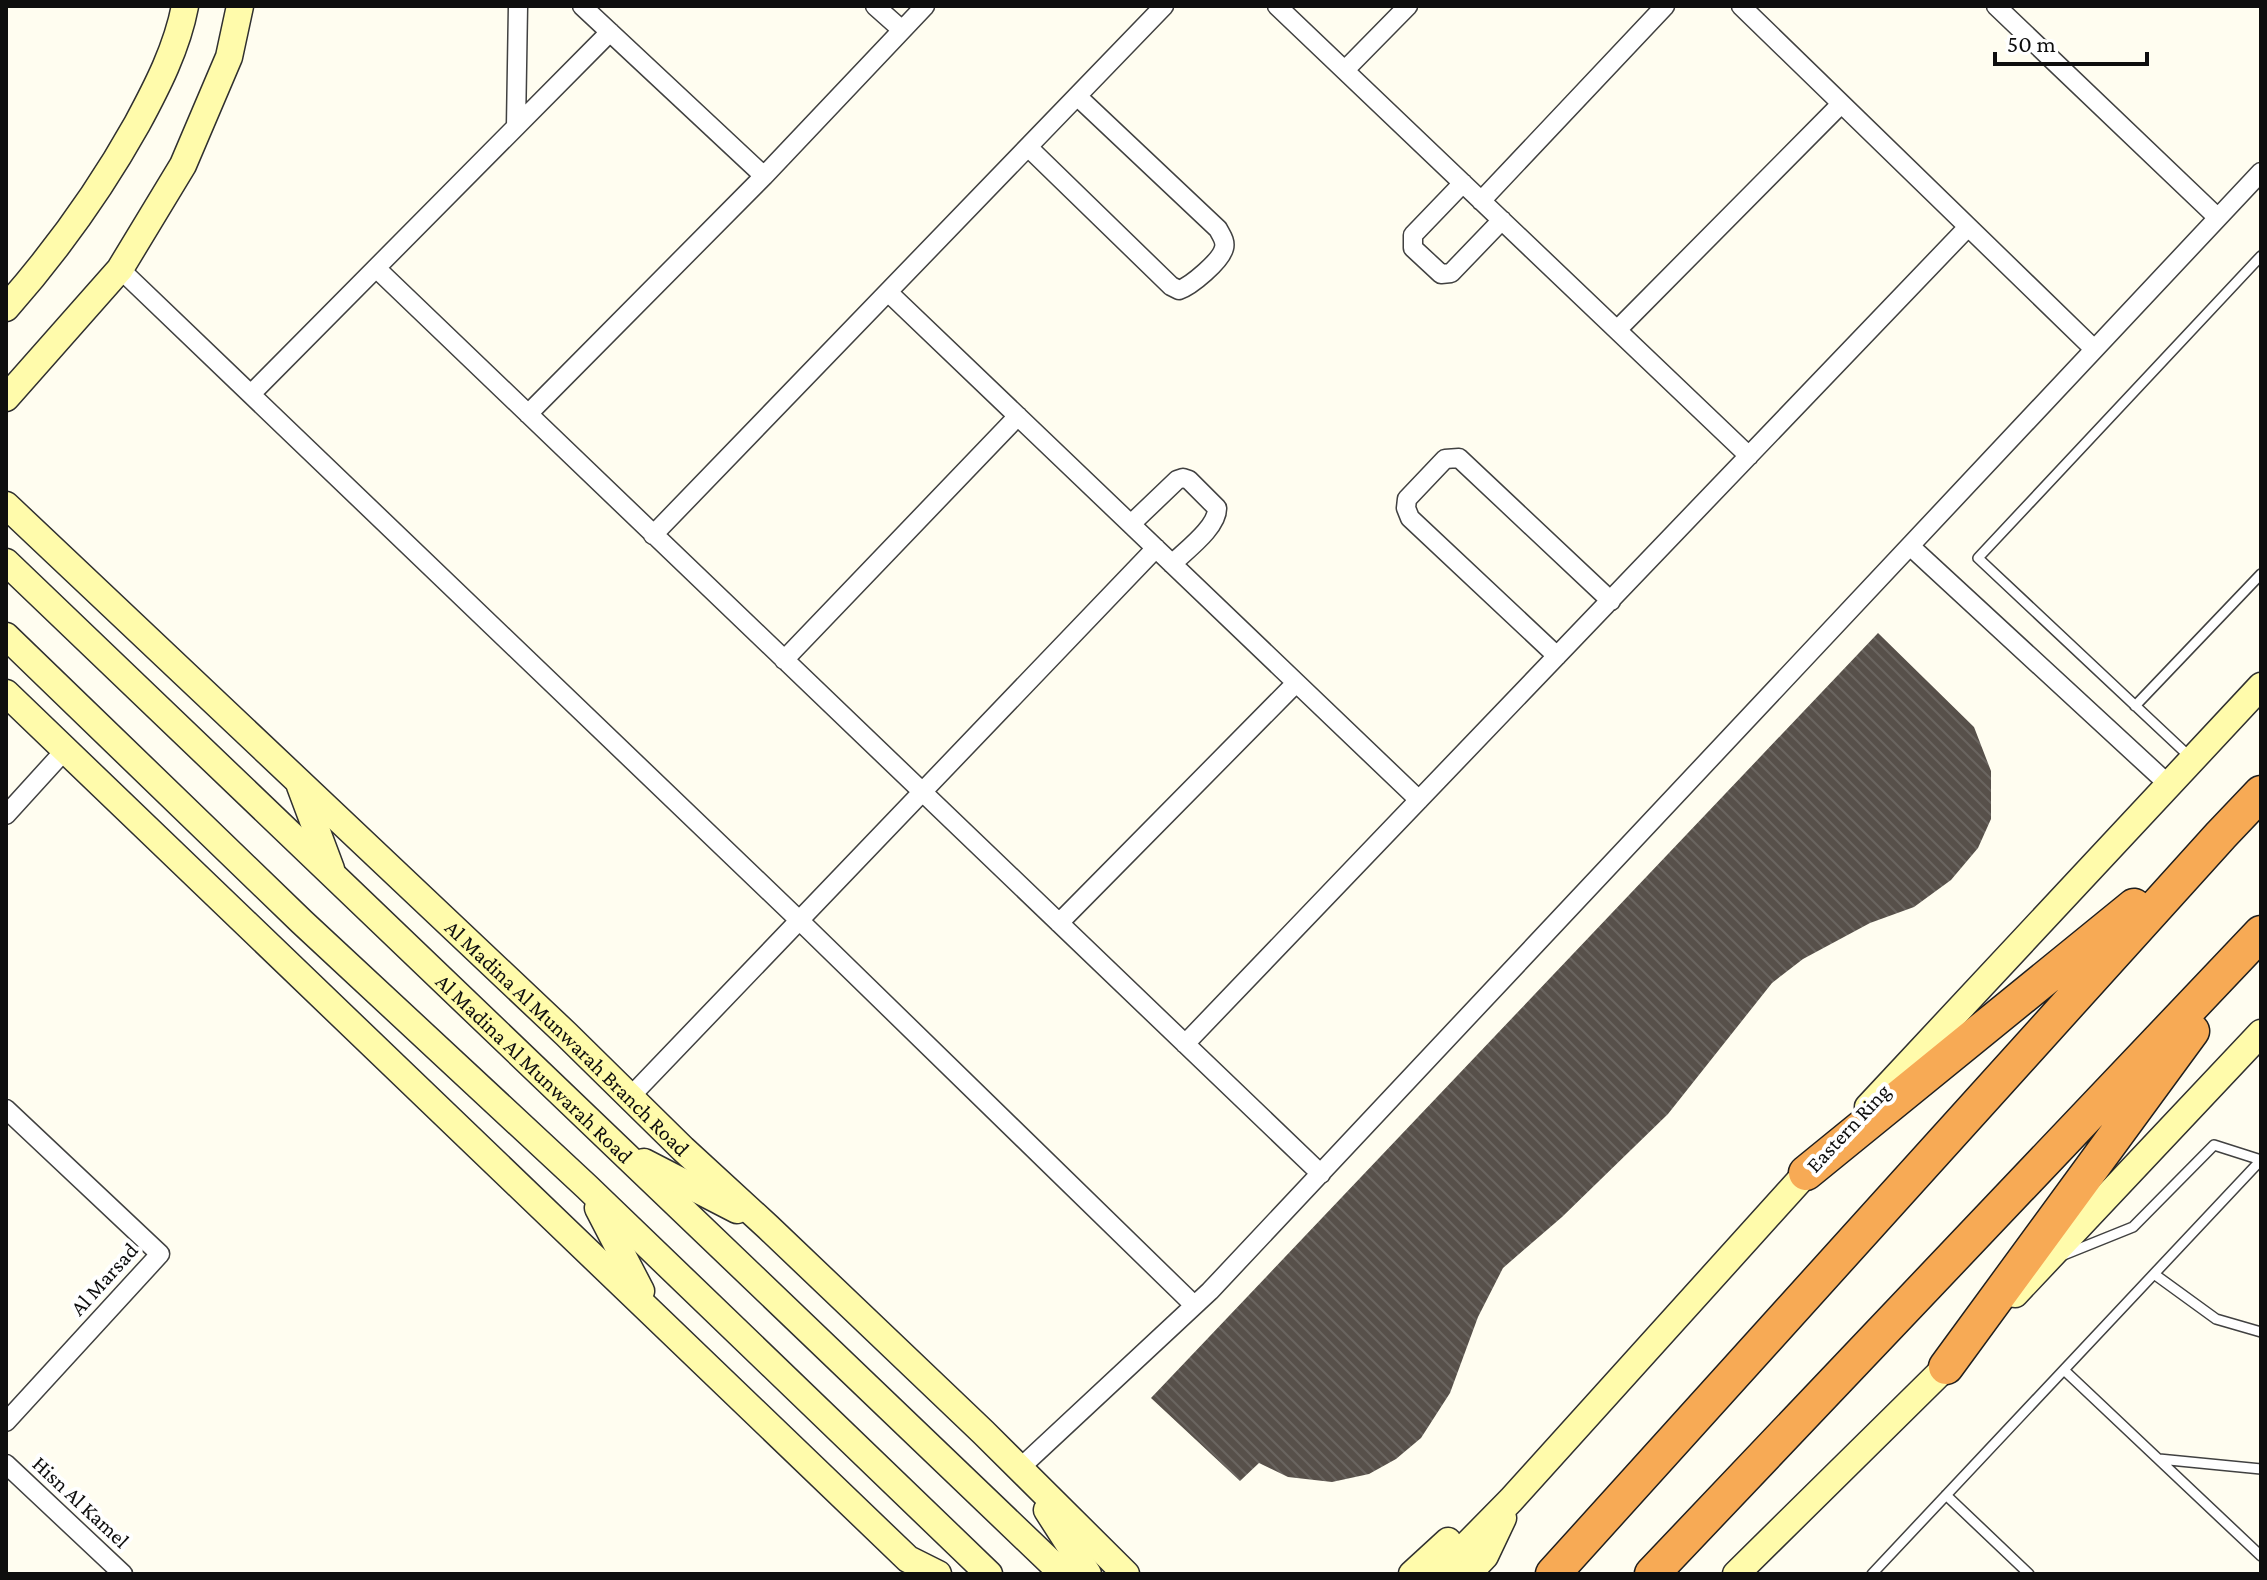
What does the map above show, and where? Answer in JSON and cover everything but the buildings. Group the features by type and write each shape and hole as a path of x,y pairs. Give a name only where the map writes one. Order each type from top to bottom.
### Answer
{"highway":[{"path":"1553,1574 2261,793"},
{"path":"1806,1173 2221,835"},
{"path":"1946,1367 2261,935"},
{"path":"1652,1574 2261,935"}],"street":[{"path":"6,308 86,209 121,153 159,85 185,6"},
{"path":"6,398 120,269 183,165 229,57 240,6"},
{"path":"516,126 518,6"},
{"path":"582,6 764,176"},
{"path":"875,6 902,30"},
{"path":"528,414 764,176 925,6"},
{"path":"653,535 1164,6"},
{"path":"1277,6 1749,456"},
{"path":"1345,70 1408,6"},
{"path":"1481,201 1665,6"},
{"path":"1741,6 2094,349"},
{"path":"1996,6 2217,217"},
{"path":"251,394 610,32"},
{"path":"1028,147 1171,286 1179,290 1190,287 1220,256 1224,248 1218,229 1077,96"},
{"path":"1617,330 1841,104"},
{"path":"1088,1574 1020,1468 1210,1291 2261,172"},
{"path":"1463,183 1413,235 1413,248 1445,275 1451,273 1502,220"},
{"path":"1185,1044 1968,227"},
{"path":"376,268 1321,1174"},
{"path":"120,269 800,921 1194,1305"},
{"path":"888,292 1419,800"},
{"path":"784,660 1018,416"},
{"path":"1557,656 1410,518 1407,499 1445,459 1459,458 1611,601"},
{"path":"1131,524 1177,480 1189,480 1217,508 1218,514 1172,564"},
{"name":"Al Madina Al Munwarah Branch Road","path":"6,505 566,1034 1020,1468 1126,1574"},
{"path":"1910,546 2168,784"},
{"path":"630,1097 1156,548"},
{"name":"Al Madina Al Munwarah Road","path":"6,562 1063,1574"},
{"path":"6,636 302,922 587,1187 989,1574"},
{"path":"1059,923 1296,683"},
{"name":"Eastern Ring","path":"1438,1574 1511,1500 1806,1173 2261,686"},
{"path":"6,693 916,1567 938,1574"},
{"path":"6,815 66,749"},
{"path":"298,780 334,876"},
{"path":"206,884 302,922"},
{"path":"1736,1574 1946,1367 2261,1033"},
{"name":"Al Marsad","path":"6,1109 160,1254 6,1422"},
{"path":"618,1148 768,1227"},
{"path":"587,1187 651,1310"},
{"name":"Hisn Al Kamel","path":"6,1464 123,1574"},
{"path":"1412,1574 1460,1529 1511,1500"},
{"path":"1468,1574 1485,1556 1511,1500"}],"lane":[{"path":"2192,758 1978,558 2261,256"},
{"path":"2135,706 2261,574"},
{"path":"1872,1574 2261,1160 2214,1145 2133,1227 2044,1264"},
{"path":"2154,1274 2216,1319 2261,1332"},
{"path":"2064,1370 2261,1556"},
{"path":"2159,1459 2261,1469"},
{"path":"1946,1495 2029,1574"}]}
